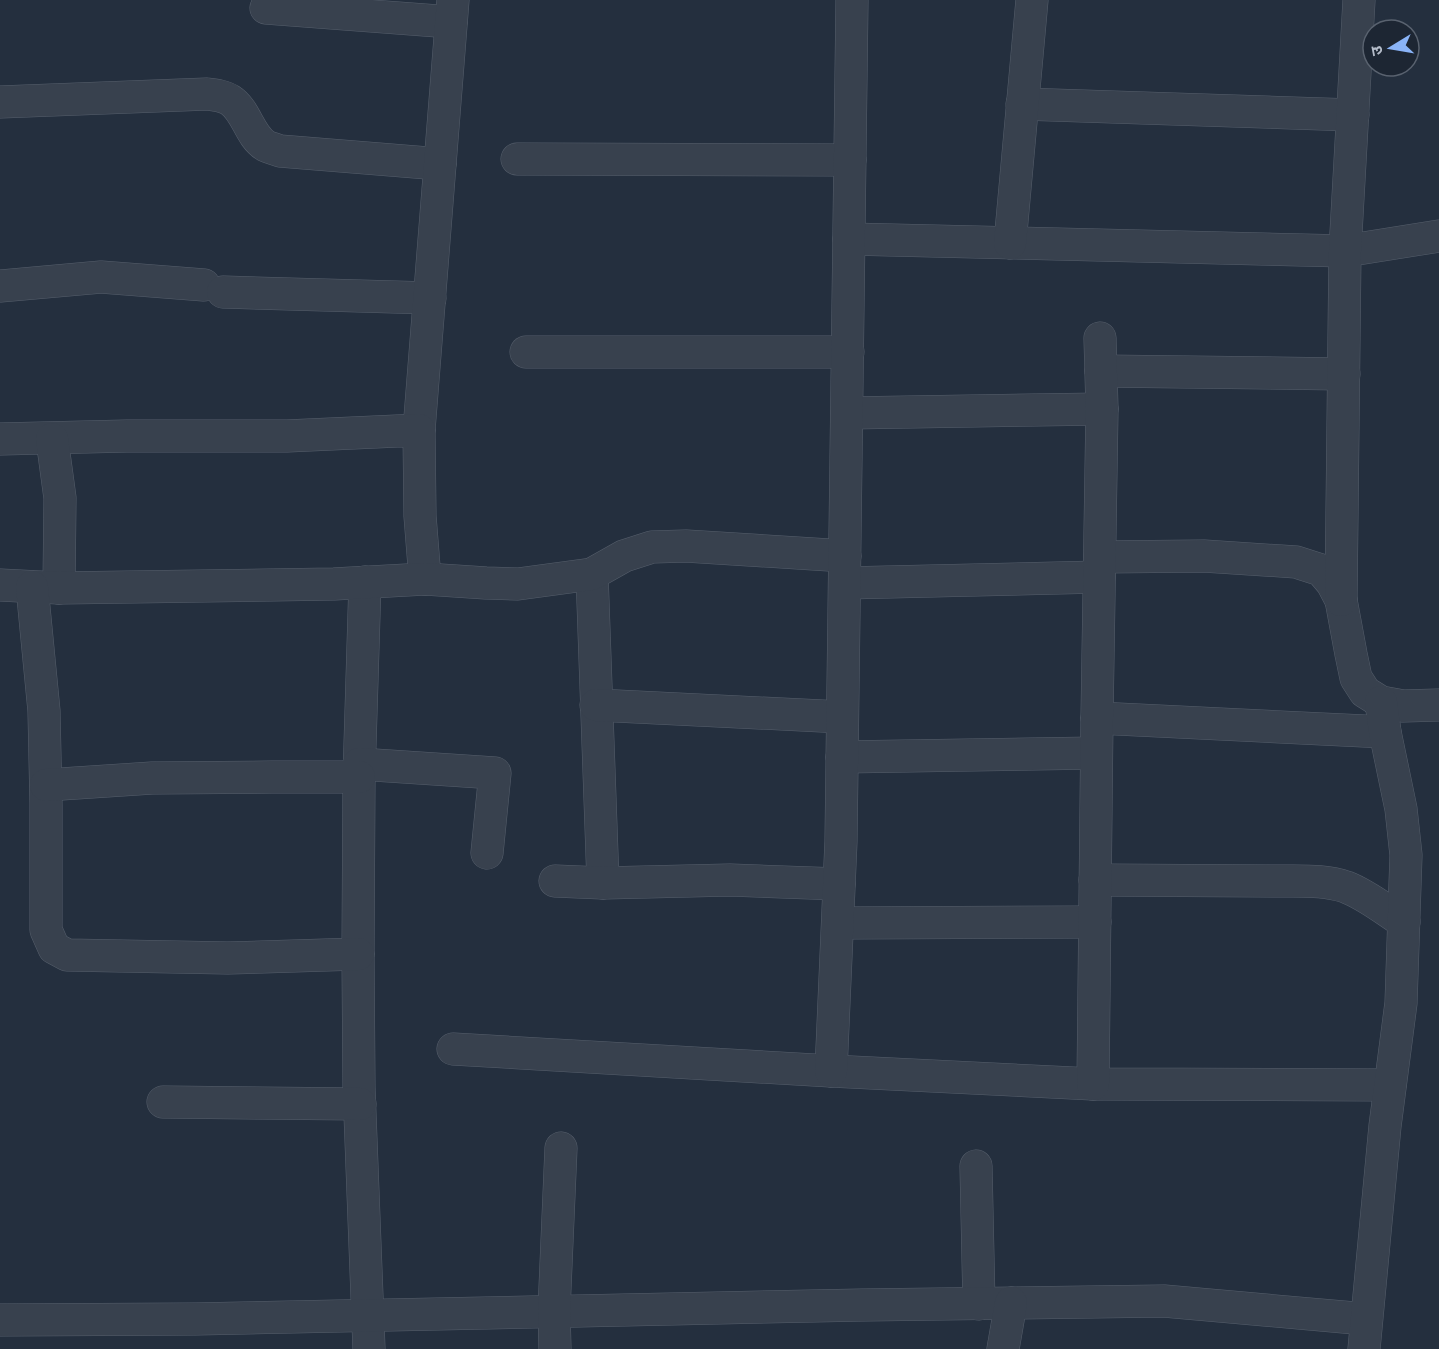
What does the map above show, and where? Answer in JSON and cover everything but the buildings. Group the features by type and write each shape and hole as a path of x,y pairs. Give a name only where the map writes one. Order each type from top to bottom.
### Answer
{"street":[{"path":"831,1071 838,923 843,717 852,0"},
{"path":"1010,243 1032,0"},
{"path":"0,1320 195,1319 1164,1301 1365,1334 1384,1137 1401,1003 1406,855 1401,808 1383,717 1356,678 1341,600 1345,251 1359,0"},
{"path":"266,8 452,11 419,430 420,516 424,579"},
{"path":"0,102 207,94 222,96 239,108 257,138 265,145 280,151 440,164"},
{"path":"1022,104 1353,115"},
{"path":"517,159 850,160"},
{"path":"849,239 1345,251 1439,236"},
{"path":"0,285 101,277 213,288 430,298"},
{"path":"1093,1084 1102,409 1100,338"},
{"path":"526,352 848,352"},
{"path":"1101,371 1344,374"},
{"path":"847,413 1102,409"},
{"path":"0,439 287,436 419,430"},
{"path":"52,439 60,498 46,588 44,711 46,930 54,948 67,956 228,958 358,954"},
{"path":"0,585 46,588 424,579 518,584 592,574 624,556 651,547 686,546 845,569 1099,567 1204,556 1296,562 1321,570 1332,583 1341,600"},
{"path":"592,574 603,883"},
{"path":"365,582 359,771 358,954 360,1104 369,1349"},
{"path":"596,705 843,717"},
{"path":"1097,718 1383,717 1403,706 1439,705"},
{"path":"842,757 1096,753"},
{"path":"46,785 152,778 272,777 359,771 495,773 487,853"},
{"path":"555,881 603,883 729,880 839,884"},
{"path":"1095,880 1322,882 1344,886 1365,896 1404,922"},
{"path":"838,923 1095,922"},
{"path":"453,1049 1093,1084 1390,1085"},
{"path":"163,1101 360,1104"},
{"path":"555,1349 554,1311 561,1148"},
{"path":"976,1166 980,1304"},
{"path":"1003,1349 1011,1304"}]}
